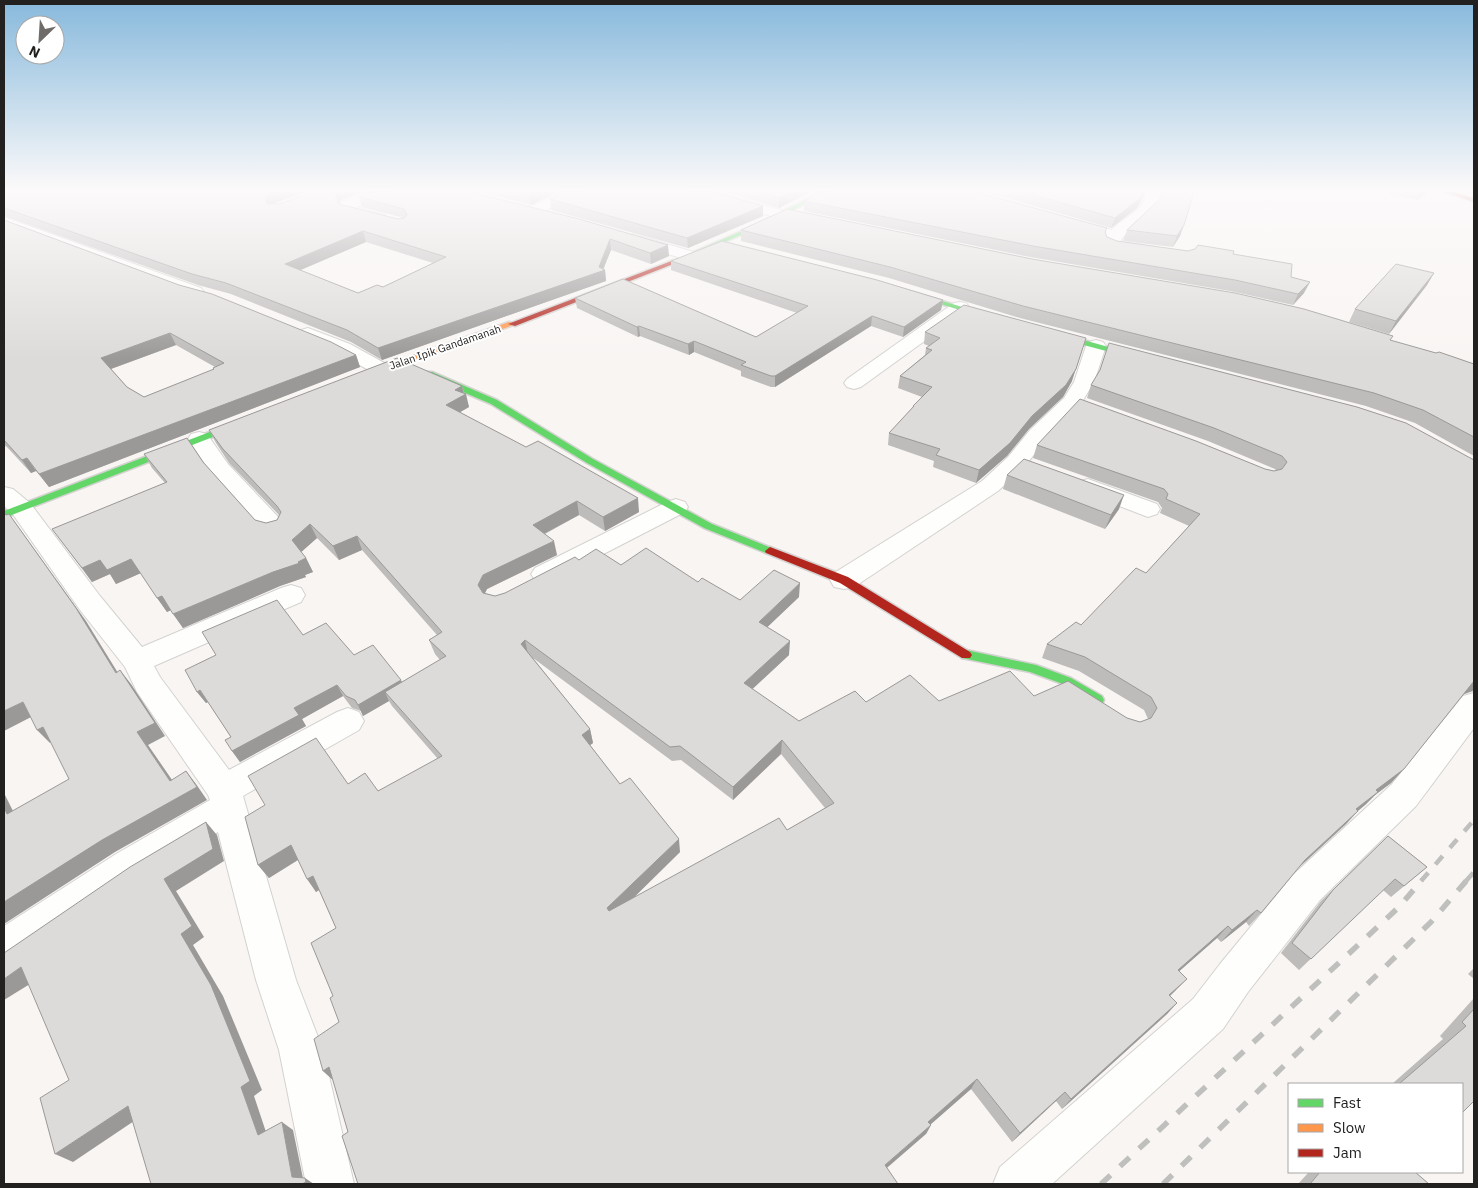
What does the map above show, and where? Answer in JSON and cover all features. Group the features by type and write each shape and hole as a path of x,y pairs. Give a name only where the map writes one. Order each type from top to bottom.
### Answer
{"street":[{"path":"76,247 208,296"},
{"path":"663,247 692,256"},
{"name":"Jalan Ipik Gandamanah","path":"362,376 449,344 535,316 712,247"},
{"path":"1124,247 1133,250"},
{"path":"899,289 1005,321"},
{"path":"854,383 960,307"},
{"path":"293,327 342,348 381,369"},
{"path":"1041,331 1152,361"},
{"path":"844,580 990,486 1016,462 1038,435 1081,405 1084,382 1096,346"},
{"path":"402,362 494,402 590,462 708,526 844,580 966,655 1032,668 1067,681 1108,706"},
{"path":"254,418 10,506 138,661 148,684 226,799 276,980 301,1050 330,1184"},
{"path":"199,439 220,469 273,528"},
{"path":"1016,462 1042,470"},
{"path":"1068,479 1148,509"},
{"path":"525,584 676,507"},
{"path":"138,661 291,595"},
{"path":"1017,1184 1208,1014 1234,978 1307,887 1404,795 1474,705"},
{"path":"4,948 129,866 226,799 348,721"}],"building":[{"path":"4,247 78,247 179,285 212,294 331,342 356,355 39,474 27,458 22,460 4,440","holes":["170,333 224,363 144,397 127,387 101,358"]},
{"path":"116,247 324,247 285,264 358,293 377,285 383,287 446,257 415,247 607,247 599,267 605,270 378,348 347,330 226,283 192,274"},
{"path":"634,247 663,247 650,253"},
{"path":"706,247 748,247 877,280 943,300 904,327 872,316 775,376 771,376 741,365 746,362 694,341 688,344 639,326 637,327 575,298 623,279 756,337 808,306 671,261"},
{"path":"811,247 975,247 1032,259 1235,293 1304,309 1393,336 1390,340 1436,353 1439,352 1474,364 1474,437 1423,410 1374,393 1023,306 890,267"},
{"path":"1042,247 1163,247 1188,251 1196,247 1213,247 1234,251 1233,254 1292,264 1291,277 1310,282 1298,294 1235,280"},
{"path":"1396,264 1434,273 1396,321 1355,309"},
{"path":"964,305 1086,338 1076,369 1066,385 1032,416 1010,443 979,470 936,455 940,449 889,433 932,387 900,376 932,350 926,348 940,338 925,332"},
{"path":"1109,343 1357,407 1406,423 1474,460 1474,681 1404,769 1376,790 1378,792 1356,809 1358,811 1305,860 1261,913 1257,910 1232,930 1228,926 1178,970 1187,979 1169,995 1177,1003 1071,1099 1065,1092 1020,1133 977,1079 928,1122 931,1125 885,1165 898,1184 358,1184 342,1136 348,1132 329,1067 323,1071 314,1039 339,1022 330,998 333,996 311,943 336,928 313,876 307,879 291,845 258,865 245,817 265,805 248,776 316,738 348,784 365,773 378,791 442,756 385,692 446,656 429,640 442,632 357,536 333,546 310,524 292,540 306,558 298,562 300,563 273,572 173,614 162,596 157,598 131,559 107,570 100,560 82,568 52,529 167,482 144,454 187,438 203,462 255,520 266,523 277,520 281,512 277,506 223,449 209,430 397,358 462,386 455,390 466,394 446,405 526,447 538,441 638,498 603,517 577,501 533,525 554,541 483,575 478,585 483,593 495,596 505,593 575,557 579,560 596,549 621,565 646,548 698,582 702,578 740,600 774,570 800,583 759,622 790,641 744,683 799,721 855,691 866,702 910,675 939,701 1010,671 1034,696 1068,681 1127,718 1140,722 1151,718 1157,708 1151,697 1085,657 1047,644 1076,622 1081,625 1136,568 1146,573 1200,514 1166,499 1168,494 1164,489 1037,445 1080,399 1196,441 1265,469 1274,471 1282,469 1287,462 1282,456 1214,428 1091,385 1100,370","holes":["525,640 670,747 680,746 733,787 782,740 834,803 787,830 779,818 609,911 607,908 679,839 630,778 620,784 582,735 590,729 521,644"]},
{"path":"1024,459 1124,495 1111,515 1007,475"},
{"path":"4,513 6,515 9,514 76,608 116,673 120,670 155,723 137,732 170,781 186,771 197,787 102,840 4,902 4,808 7,814 69,779 43,727 37,730 23,702 4,711"},
{"path":"277,600 303,635 326,623 354,655 373,645 401,680 358,705 355,700 346,696 337,685 294,708 299,715 232,751 225,740 231,737 200,690 197,692 185,670 216,655 202,632"},
{"path":"206,822 213,849 164,879 192,926 181,934 211,985 250,1081 241,1087 258,1135 282,1122 292,1177 305,1178 306,1182 302,1184 151,1184 128,1106 55,1154 40,1098 69,1080 21,967 4,979 4,953 130,867"},
{"path":"1388,836 1427,867 1404,886 1395,879 1311,959 1292,943 1333,890"},
{"path":"1474,1009 1474,1101 1463,1112 1463,1083 1400,1083 1466,1026 1462,1022"},
{"path":"1319,1173 1416,1173 1429,1184 1310,1184"}],"railway":[{"path":"1421,881 1474,820"},
{"path":"1466,881 1474,872"},
{"path":"1101,1184 1399,907 1422,880"},
{"path":"1163,1184 1431,922 1467,880"}],"traffic: fast":[{"path":"674,262 708,247"},
{"path":"907,292 995,318"},
{"path":"1049,333 1143,358"},
{"path":"429,374 494,402 590,461 708,526 770,551"},
{"path":"4,515 246,421"},
{"path":"966,655 1032,668 1067,681 1098,700"}],"traffic: slow":[{"path":"370,373 512,324"}],"traffic: jam":[{"path":"512,324 674,262"},
{"path":"770,551 844,580 966,655"}]}
